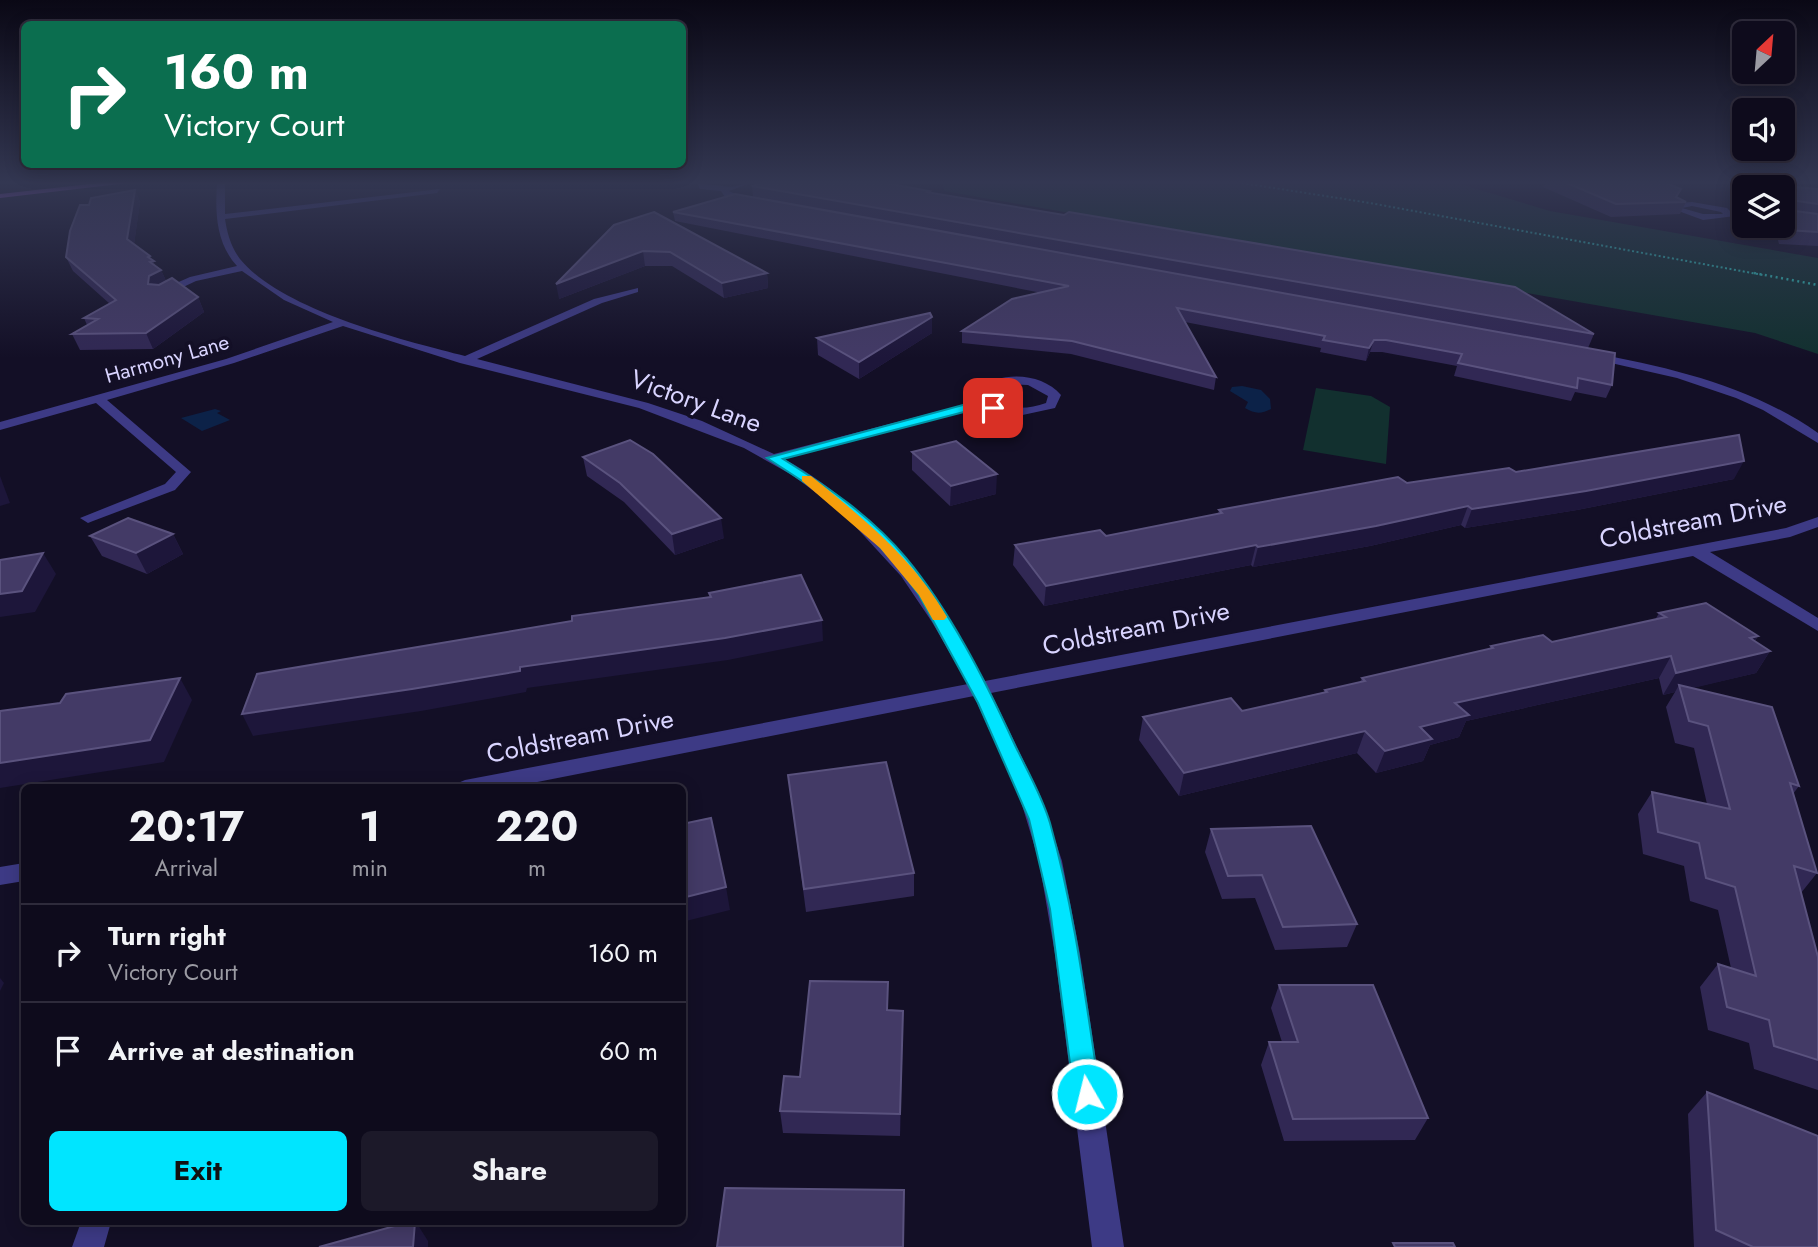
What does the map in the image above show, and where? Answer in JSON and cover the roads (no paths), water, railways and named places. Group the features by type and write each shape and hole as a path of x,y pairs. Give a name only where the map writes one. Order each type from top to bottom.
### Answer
{"street":[{"name":"Victory Lane","path":"226,241 228,248 243,268 282,294 342,322 464,360 677,418 773,458 823,490 871,529 900,560 926,594 979,687 1039,819 1061,909 1108,1247"},
{"path":"160,295 193,279 243,268"},
{"path":"464,360 598,301 634,290"},
{"name":"Harmony Lane","path":"0,426 230,361 342,322"},
{"path":"1578,353 1645,366 1719,388 1770,410 1818,439"},
{"path":"773,458 985,403 1005,411 1032,412 1051,405 1055,394 1042,385 1005,381 986,387 981,392 985,403"},
{"path":"88,518 170,486 184,472 99,399"},
{"name":"Coldstream Drive","path":"484,784 1790,532 1818,522"},
{"path":"1695,550 1818,626"},
{"path":"0,876 21,872"},
{"path":"88,1247 95,1225"}],"water":[{"path":"1232,387 1261,390 1270,399 1271,409 1258,413 1245,408 1248,402 1230,391"},
{"path":"215,409 230,420 202,431 181,418"}]}
